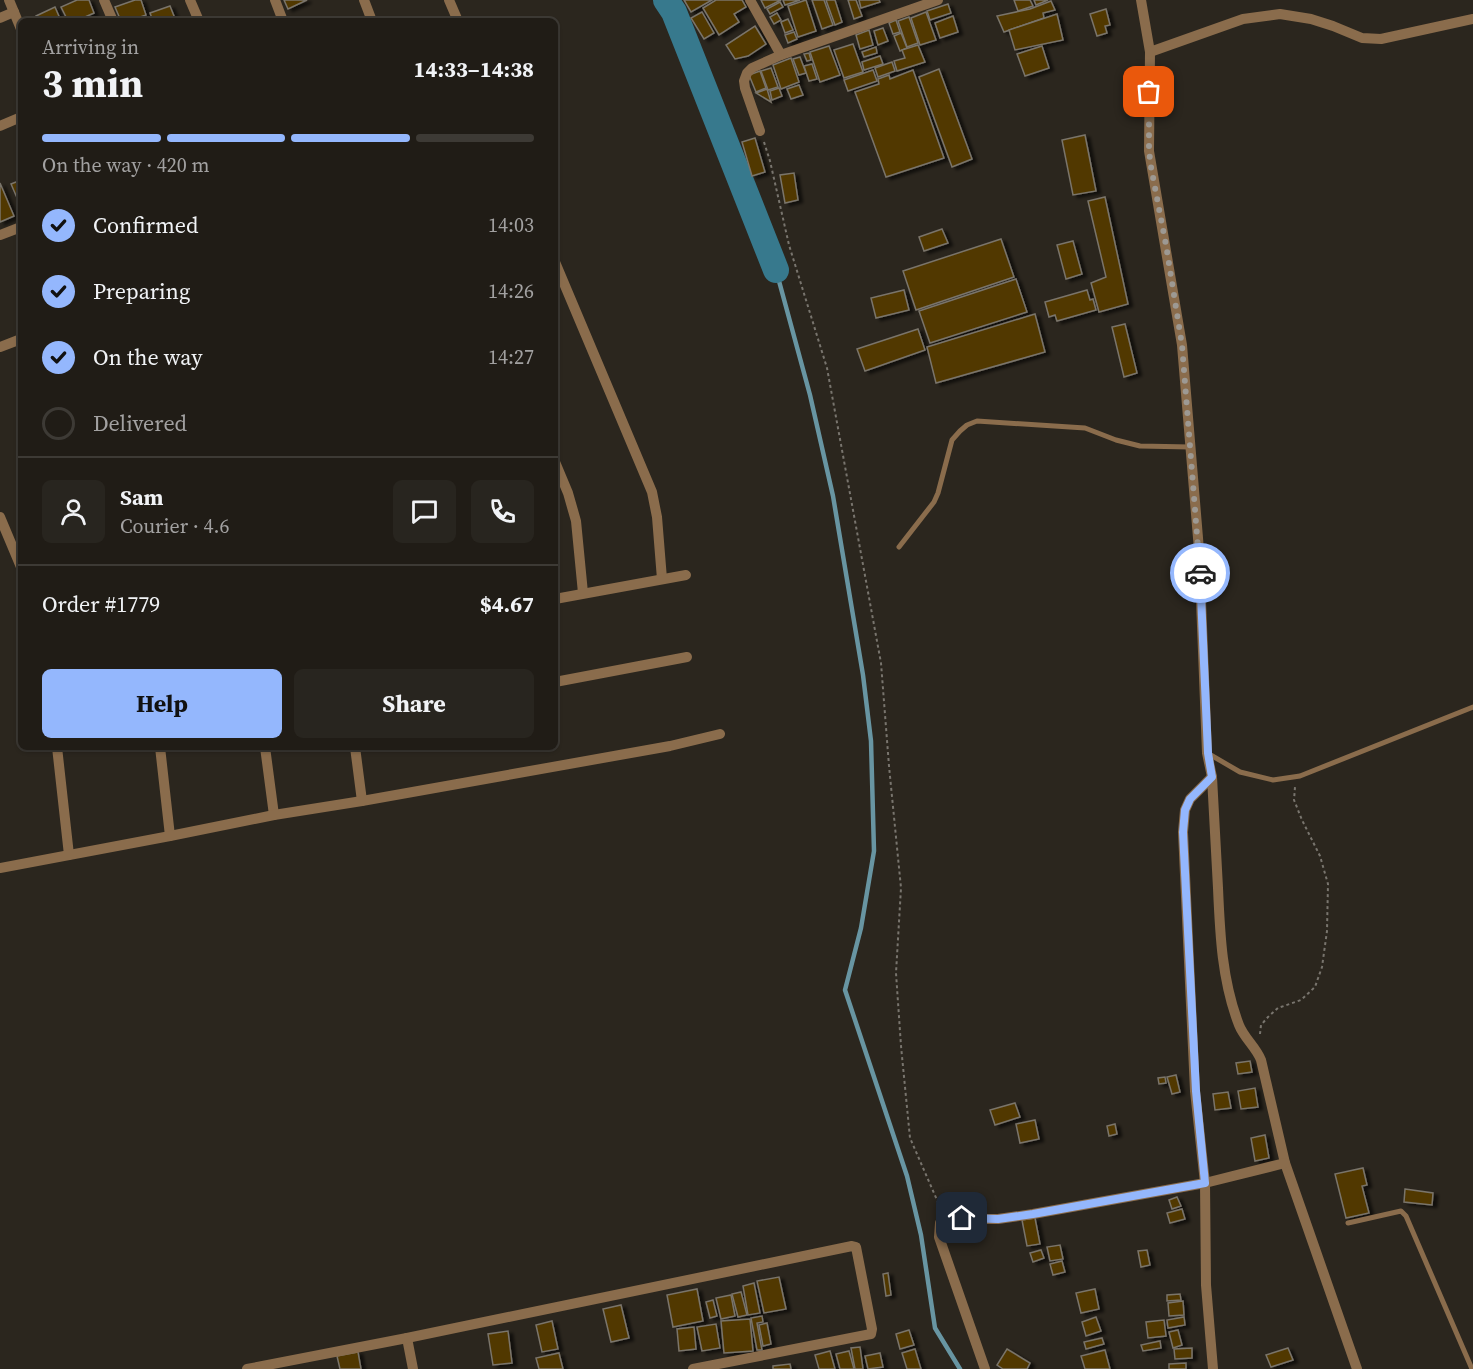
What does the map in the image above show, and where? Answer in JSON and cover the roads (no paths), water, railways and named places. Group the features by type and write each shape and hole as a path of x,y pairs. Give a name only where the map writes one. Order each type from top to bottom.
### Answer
{"street":[{"path":"9,0 18,22"},
{"path":"104,0 112,18"},
{"path":"190,0 198,18"},
{"path":"274,0 283,18"},
{"path":"364,0 371,18"},
{"path":"449,0 457,18"},
{"path":"750,0 781,55"},
{"path":"760,131 744,81 752,68 781,55 938,0"},
{"path":"1141,0 1149,52 1149,151 1182,345 1199,550 1208,753 1212,777 1224,974 1239,1025 1261,1060 1285,1163 1357,1369"},
{"path":"0,18 14,12"},
{"path":"1149,52 1243,20 1280,14 1322,22 1362,38 1381,39 1473,19"},
{"path":"0,126 18,118"},
{"path":"0,235 18,228"},
{"path":"558,269 652,492 657,517 662,579"},
{"path":"0,347 18,340"},
{"path":"558,469 576,520 583,593"},
{"path":"0,518 18,560"},
{"path":"558,597 686,575"},
{"path":"558,681 687,657"},
{"path":"0,868 274,815 670,746 720,734"},
{"path":"57,750 69,855"},
{"path":"160,750 170,836"},
{"path":"265,750 274,815"},
{"path":"355,750 362,801"},
{"path":"1212,777 1190,799 1185,810 1183,832 1196,1091 1205,1183 1206,1285 1213,1369"},
{"path":"985,1369 939,1237 940,1223 945,1217 998,1219 1033,1214 1205,1183 1285,1163"},
{"path":"247,1369 856,1247 872,1329 871,1335 693,1369"},
{"path":"407,1338 413,1369"}],"lane":[{"path":"898,547 930,510 938,493 952,440 967,425 977,421 1085,428 1140,446 1190,447"},
{"path":"1208,753 1240,772 1273,780 1300,776 1473,707"},
{"path":"1347,1223 1401,1211 1406,1216 1472,1369"}],"waterway":[{"path":"666,0 674,12 776,270"},
{"path":"776,270 810,395 833,496 863,675 871,741 874,851 861,928 845,990 907,1176 921,1235 935,1328 960,1369"}]}
